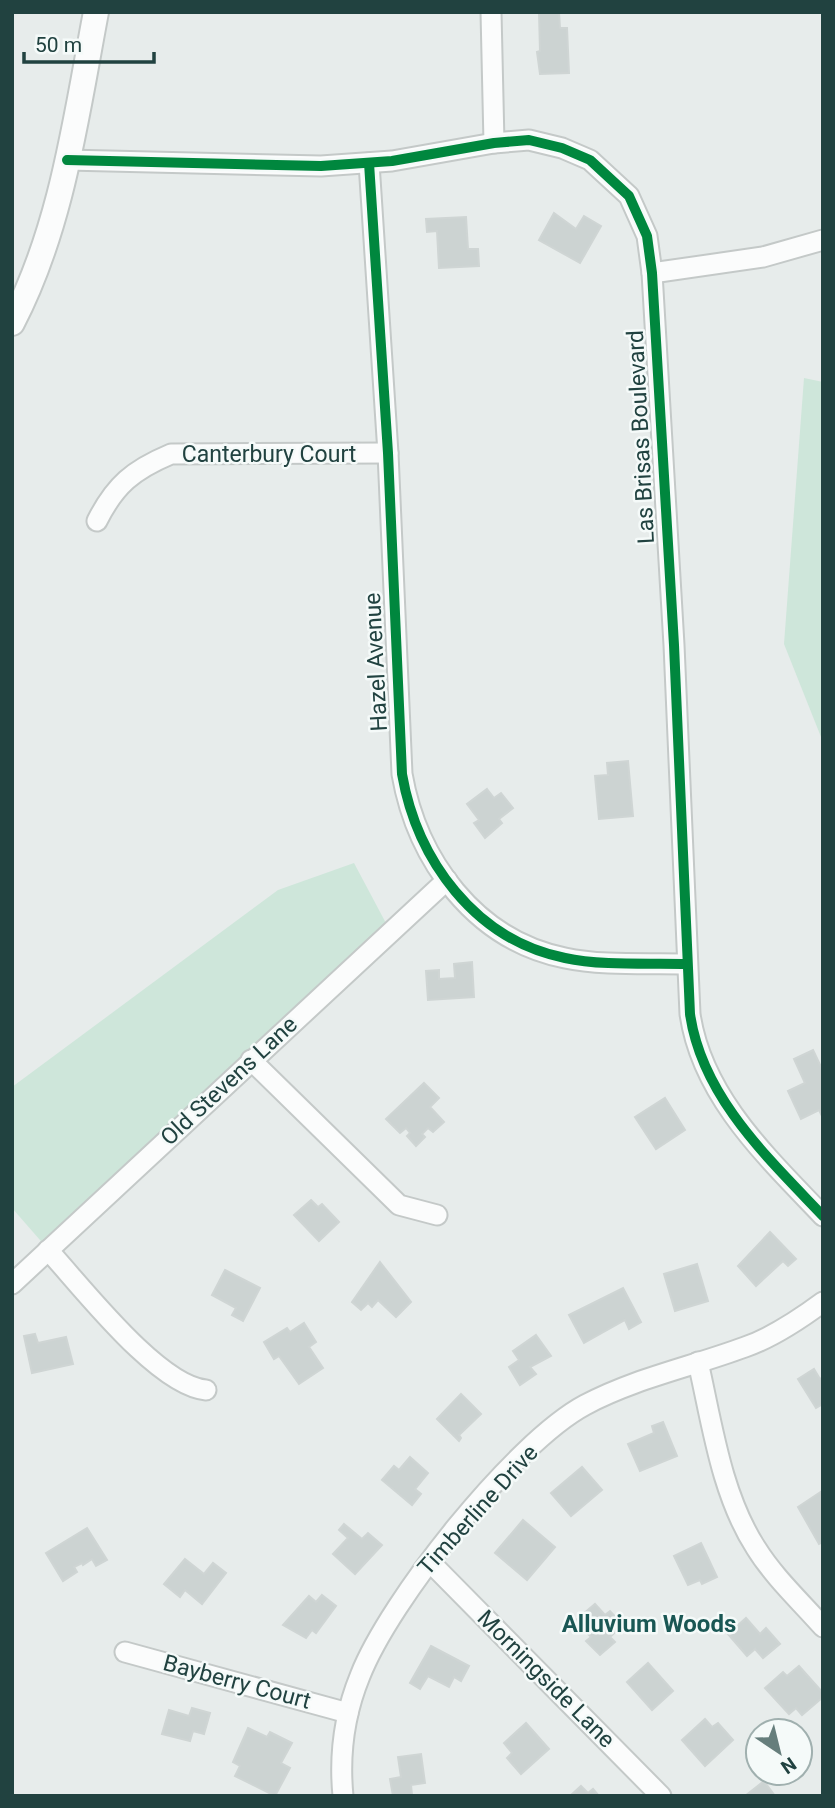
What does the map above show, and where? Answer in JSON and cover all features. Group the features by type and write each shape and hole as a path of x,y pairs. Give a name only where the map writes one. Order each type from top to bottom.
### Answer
{"street":[{"path":"12,323 32,286 45,248 67,160 96,12"},
{"path":"491,12 494,143"},
{"name":"Las Brisas Boulevard","path":"67,160 321,166 369,163 529,140 562,148 590,160 629,196 641,218 652,272 687,964 694,1043 706,1072 736,1119 820,1208"},
{"name":"Hazel Avenue","path":"369,163 388,453 402,774 408,806 418,833 447,880 484,922 501,935 566,958 687,964"},
{"path":"652,272 763,257 823,240"},
{"name":"Canterbury Court","path":"97,521 110,495 128,478 148,463 171,454 388,453"},
{"name":"Old Stevens Lane","path":"12,1284 447,880"},
{"path":"251,1060 399,1205 437,1215"},
{"path":"48,1250 157,1367 192,1389 206,1390"},
{"name":"Timberline Drive","path":"343,1796 341,1772 348,1713 359,1677 374,1643 402,1597 488,1492 563,1420 583,1406 647,1377 748,1347 823,1302"},
{"path":"698,1362 721,1461 740,1516 755,1547 775,1574 823,1626"},
{"name":"Morningside Lane","path":"430,1562 661,1796"},
{"name":"Bayberry Court","path":"125,1651 348,1713"}],"green space":[{"path":"804,378 823,382 823,742 784,644"},
{"path":"354,863 388,927 47,1248 12,1208 12,1087 278,890"}],"building":[{"path":"539,12 559,12 560,28 567,28 569,73 540,74 537,52 540,51"},
{"path":"554,213 576,229 584,216 601,226 580,263 539,240"},
{"path":"466,217 468,249 478,249 479,266 439,268 437,231 427,232 426,219"},
{"path":"628,761 633,816 599,819 595,776 608,775 607,763"},
{"path":"487,789 494,798 501,793 513,808 499,819 502,823 485,838 474,823 479,820 467,804"},
{"path":"472,962 474,997 428,1000 426,971 439,970 439,979 455,978 454,964"},
{"path":"813,1050 823,1071 823,1118 819,1110 801,1119 788,1091 805,1083 794,1059"},
{"path":"424,1083 439,1098 430,1107 444,1122 433,1132 428,1128 422,1134 425,1137 416,1146 407,1136 410,1133 406,1128 400,1133 386,1119"},
{"path":"665,1098 685,1130 656,1149 635,1117"},
{"path":"311,1200 318,1207 322,1204 339,1222 319,1241 294,1215"},
{"path":"770,1232 796,1259 788,1266 783,1261 756,1286 738,1266"},
{"path":"380,1262 411,1302 396,1317 378,1300 372,1307 368,1303 361,1310 352,1302"},
{"path":"697,1264 708,1301 675,1311 664,1274"},
{"path":"225,1270 260,1288 243,1321 232,1315 236,1308 212,1295"},
{"path":"623,1288 641,1322 629,1329 625,1320 584,1343 569,1315"},
{"path":"304,1323 316,1342 309,1347 323,1368 299,1384 279,1356 274,1359 264,1342 287,1328 290,1332"},
{"path":"35,1334 38,1343 66,1337 73,1364 32,1373 24,1336"},
{"path":"536,1335 551,1356 530,1367 536,1374 520,1385 509,1367 519,1360 513,1351"},
{"path":"814,1369 820,1379 823,1377 823,1404 816,1408 798,1379"},
{"path":"461,1394 481,1414 459,1435 459,1441 437,1419"},
{"path":"663,1422 677,1456 640,1471 628,1444 654,1433 652,1426"},
{"path":"410,1457 428,1473 415,1489 421,1494 412,1505 382,1480 394,1466 399,1470"},
{"path":"582,1467 602,1490 571,1516 551,1493"},
{"path":"822,1491 823,1542 819,1544 798,1507"},
{"path":"523,1520 555,1547 527,1580 495,1553"},
{"path":"344,1524 362,1539 368,1533 382,1545 355,1574 333,1554 348,1538 339,1530"},
{"path":"87,1528 107,1560 96,1566 92,1559 83,1565 82,1563 74,1567 77,1572 63,1581 46,1553"},
{"path":"701,1543 717,1577 702,1584 700,1580 688,1585 674,1556"},
{"path":"185,1559 204,1574 213,1563 226,1573 202,1604 185,1590 180,1597 164,1584"},
{"path":"322,1595 336,1606 316,1633 312,1630 306,1638 283,1625 309,1596 316,1602"},
{"path":"595,1604 605,1615 610,1611 623,1625 610,1637 615,1642 600,1655 586,1641 591,1637 576,1620"},
{"path":"746,1618 760,1634 766,1628 780,1644 763,1658 755,1649 747,1656 728,1634"},
{"path":"431,1646 469,1666 461,1681 454,1677 449,1687 428,1676 420,1689 410,1683"},
{"path":"648,1663 673,1691 652,1710 627,1682"},
{"path":"799,1666 823,1693 823,1697 802,1715 796,1708 789,1714 765,1688 783,1672 787,1676"},
{"path":"192,1708 210,1713 204,1734 193,1731 190,1741 162,1734 169,1710 189,1716"},
{"path":"705,1719 712,1727 718,1723 733,1740 705,1766 682,1740"},
{"path":"526,1723 549,1749 521,1774 507,1758 512,1753 504,1743"},
{"path":"248,1728 267,1737 270,1732 292,1743 281,1763 290,1768 275,1796 235,1776 240,1766 233,1762"},
{"path":"421,1754 425,1783 411,1785 412,1795 393,1796 390,1779 401,1777 398,1757"},
{"path":"581,1786 588,1793 593,1789 599,1796 570,1796"},
{"path":"756,1787 768,1787 775,1796 745,1796"}],"cycle path":[{"path":"67,160 321,166 392,161 494,143 529,140 562,148 590,160 629,196 647,236 652,273 674,645 690,1014 697,1044 723,1099 760,1148 823,1216"},
{"path":"369,163 388,453 402,774 421,837 455,892 478,915 504,934 533,948 565,958 594,962 687,964"}],"district":[{"name":"Alluvium Woods","path":"649,1624"}]}
